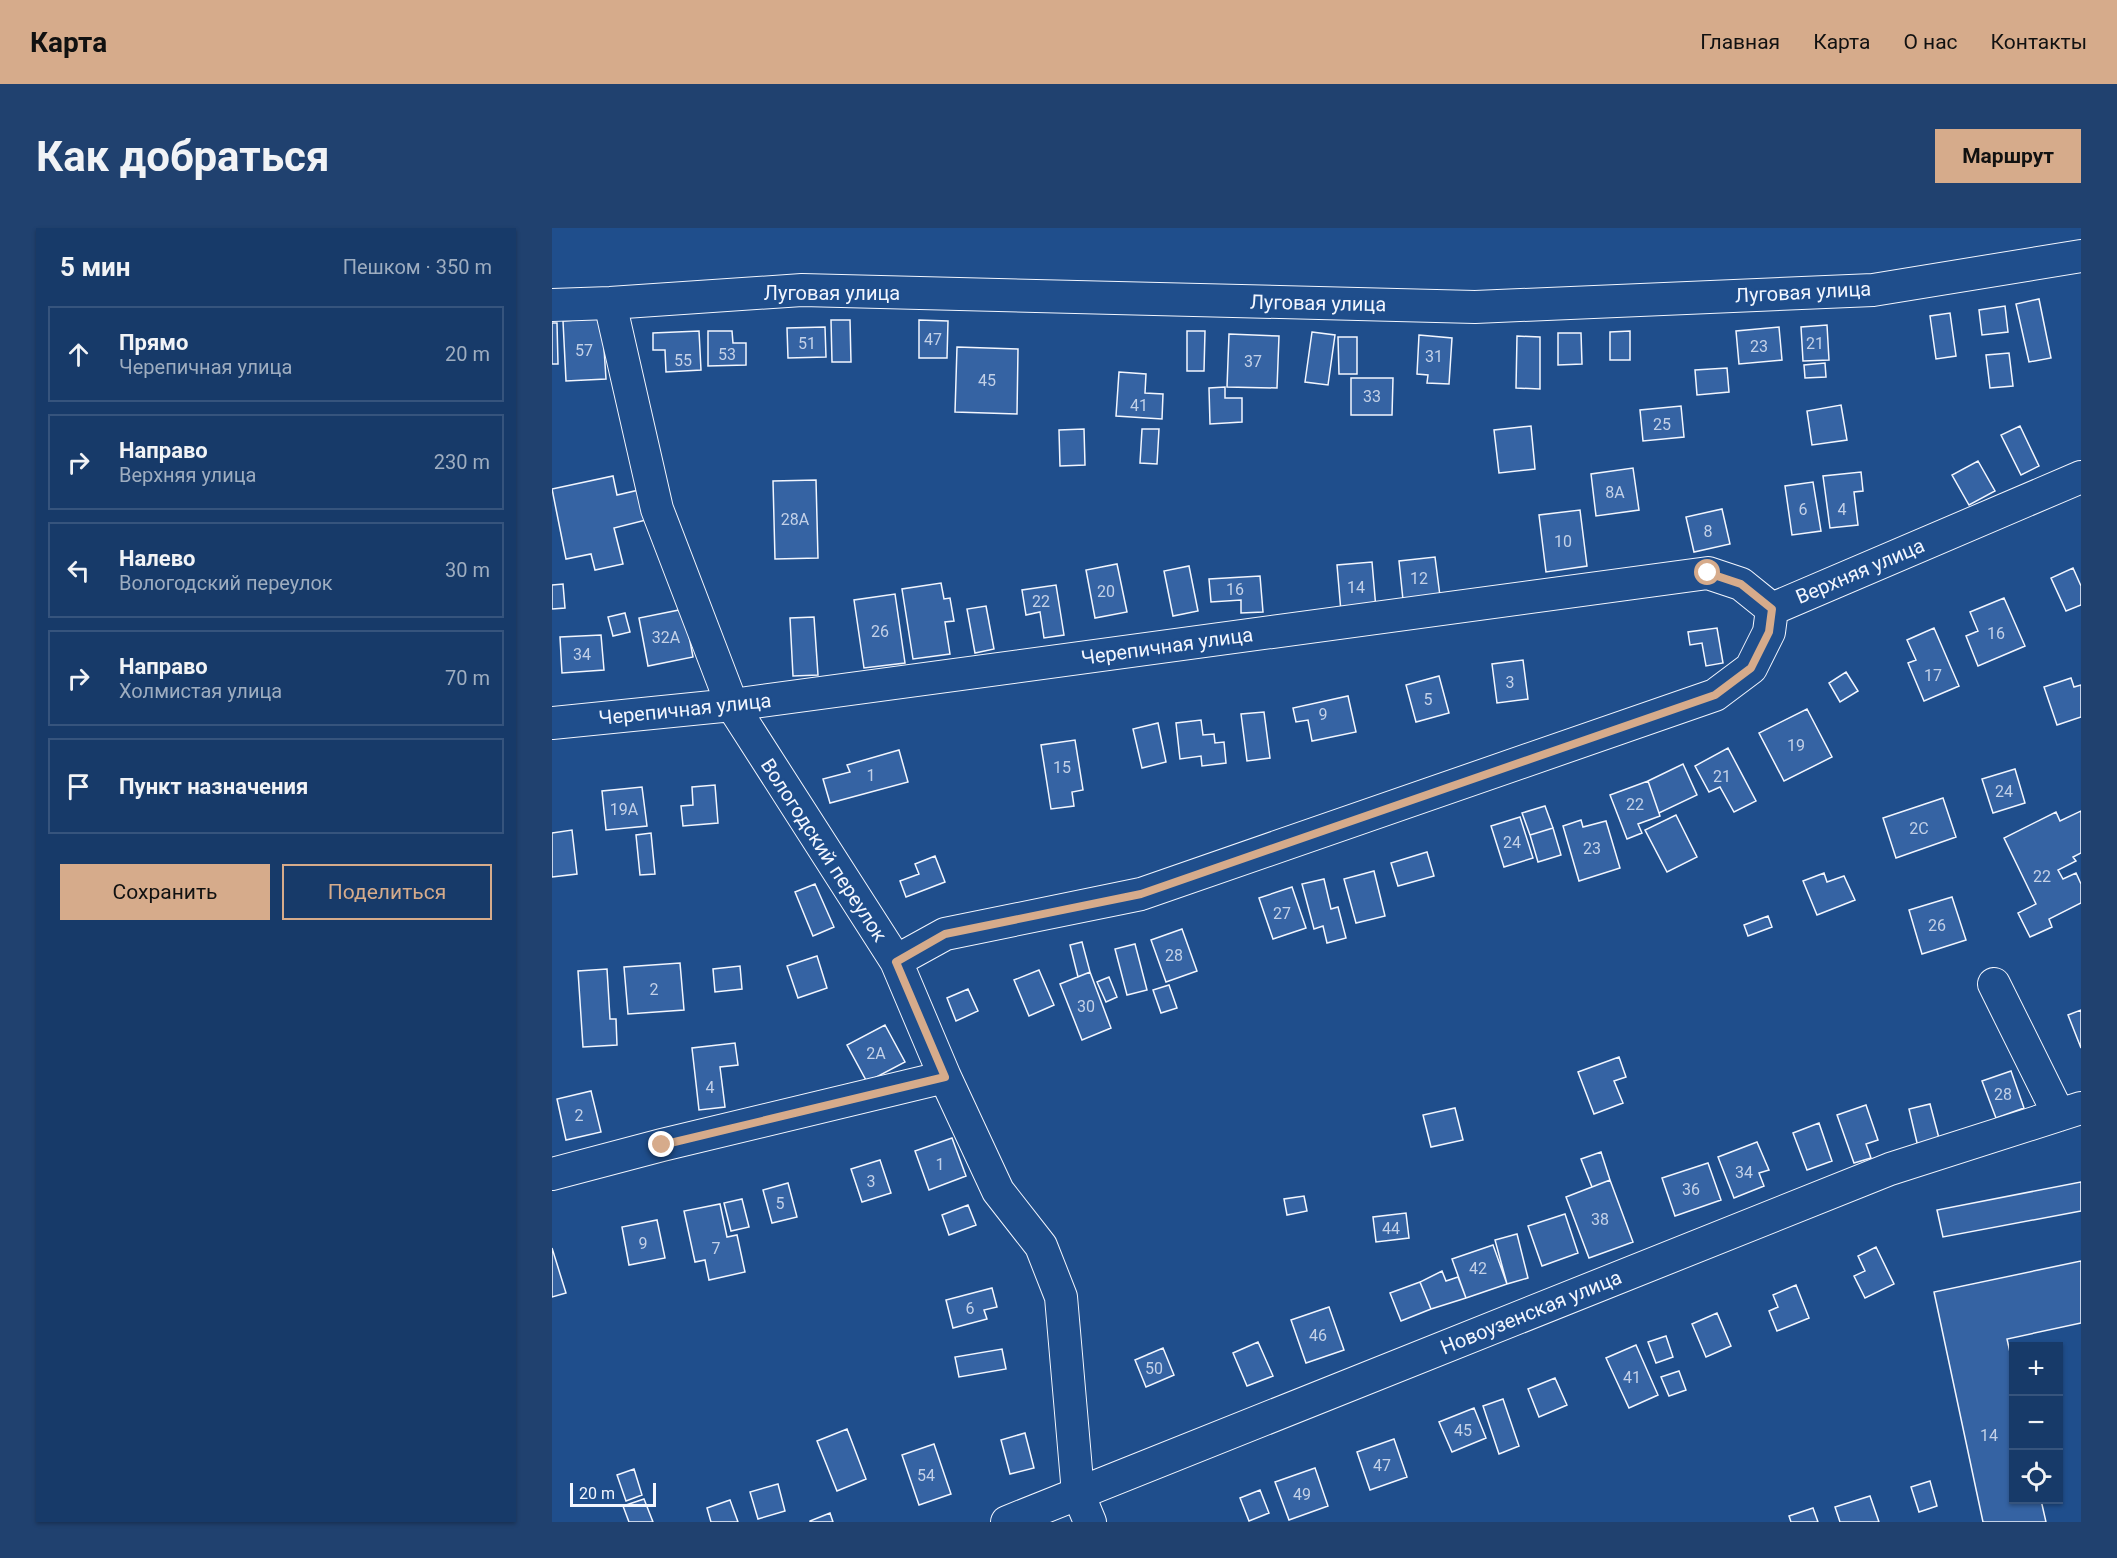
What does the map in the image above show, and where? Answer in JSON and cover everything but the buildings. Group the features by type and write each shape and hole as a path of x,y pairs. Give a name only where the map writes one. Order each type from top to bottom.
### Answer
{"street":[{"name":"Луговая улица","path":"552,305 802,290 1475,307 1873,290 2081,256"},
{"name":"Вологодский переулок","path":"610,303 657,508 732,705 896,962 945,1077 998,1191 1041,1246 1061,1297 1078,1493 1090,1522"},
{"name":"Верхняя улица","path":"896,962 945,934 1141,894 1715,695 1751,668 1769,632 1772,609 2081,477"},
{"name":"Черепичная улица","path":"552,723 732,705 1708,573 1741,584 1772,609"},
{"name":"Новоузенская улица","path":"1007,1522 1890,1169 2070,1112 1994,984"},
{"path":"552,1174 945,1077"}],"route":[{"path":"662,1145 945,1077 896,962 945,934 1141,894 1715,695 1751,668 1769,632 1772,609 1741,584 1708,573"}]}
